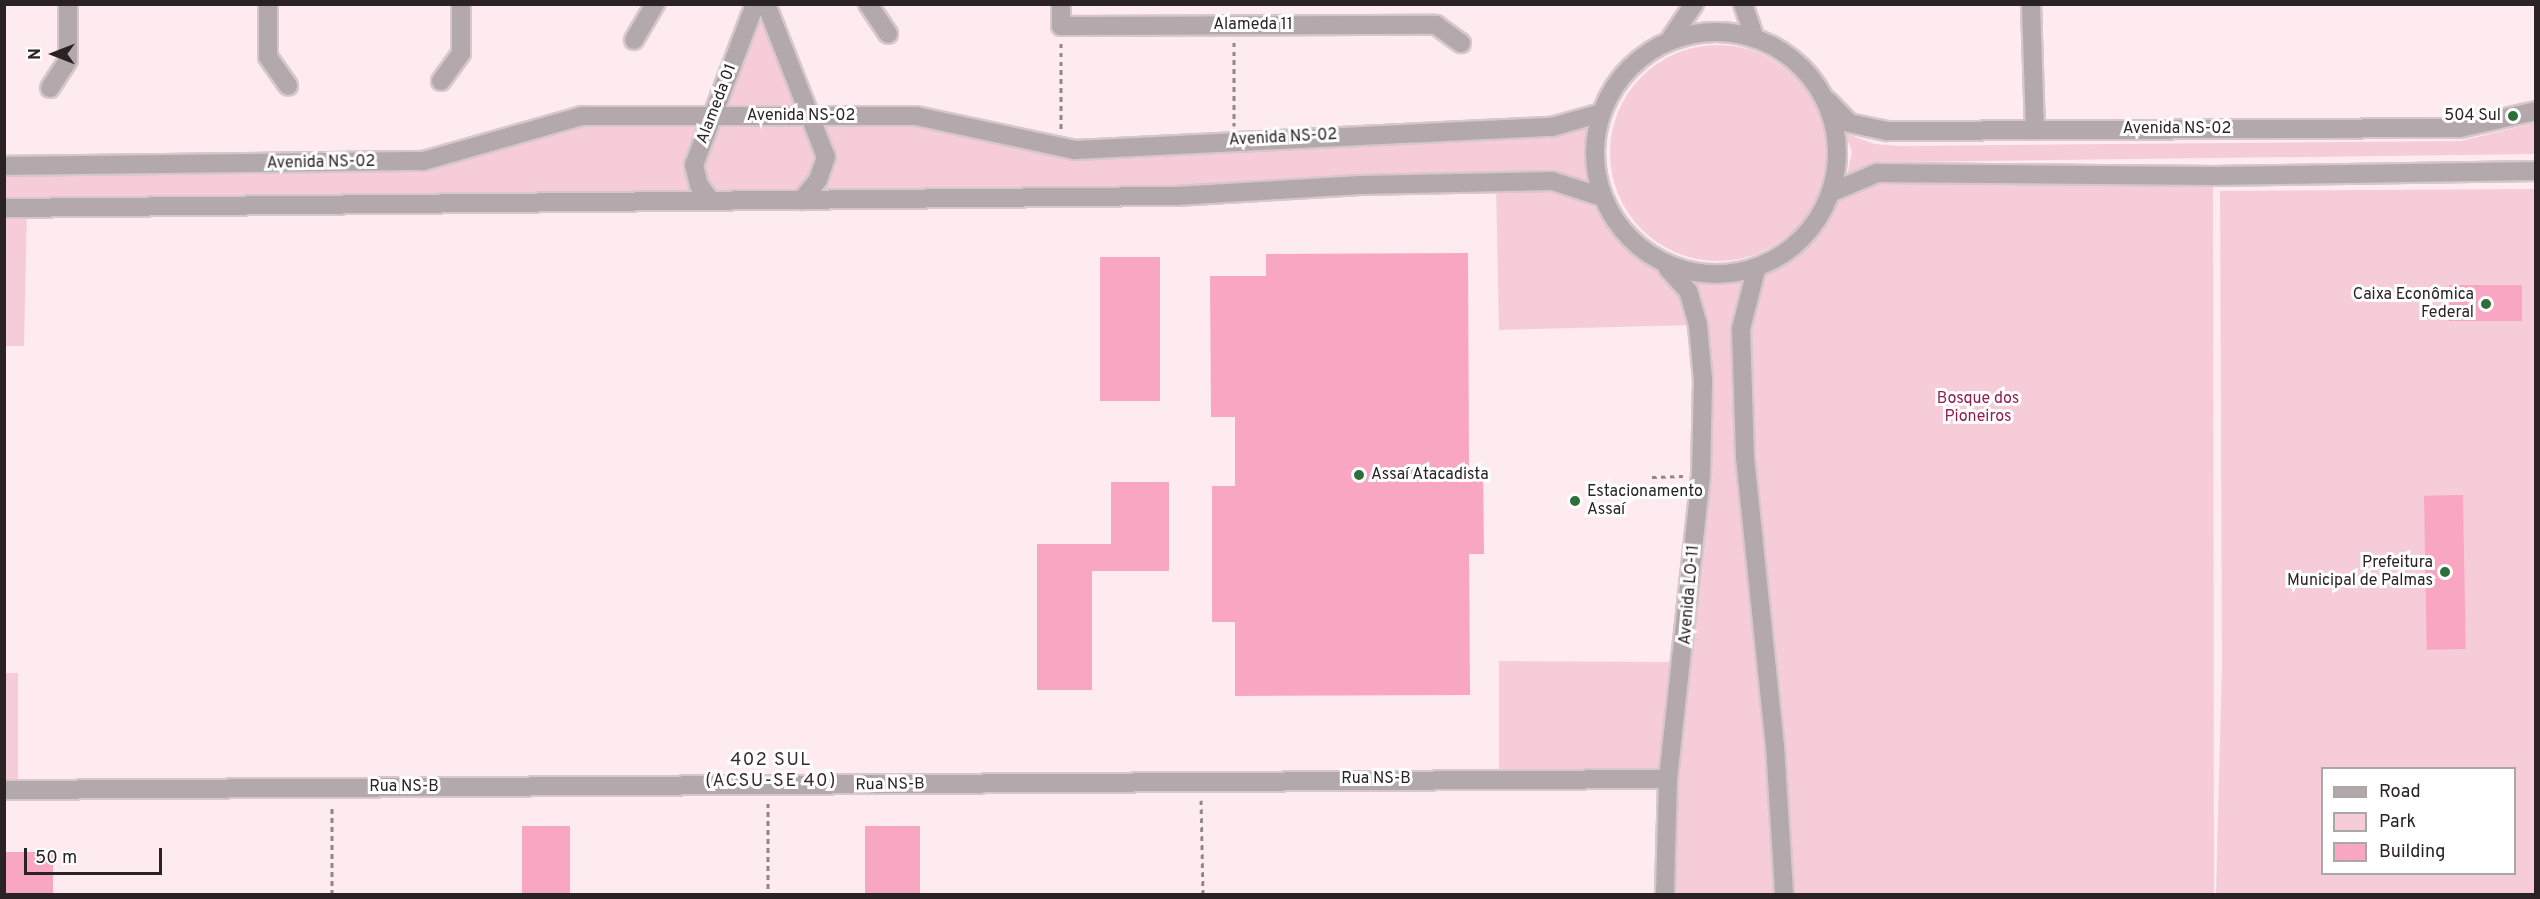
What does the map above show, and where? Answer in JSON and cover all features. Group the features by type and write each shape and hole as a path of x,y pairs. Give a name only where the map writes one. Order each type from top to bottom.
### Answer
{"street":[{"path":"50,88 68,60 68,4"},
{"path":"268,4 268,57 288,86"},
{"path":"441,81 461,53 461,4"},
{"path":"634,40 655,4"},
{"name":"Alameda 01","path":"711,201 699,186 694,165 754,4"},
{"path":"766,4 812,116 826,157 818,180 801,200"},
{"path":"868,4 888,34"},
{"path":"1060,4 1061,26"},
{"path":"1670,42 1694,4"},
{"path":"4,208 1176,196 1361,185 1552,181 1599,196 1598,114 1641,59 1670,42 1709,30 1753,33 1743,4"},
{"path":"2031,4 2035,130"},
{"name":"Alameda 11","path":"1061,26 1437,25 1461,43"},
{"name":"Avenida NS-02","path":"1753,33 1794,57 1828,101 1849,123 1887,131 2460,128 2535,111"},
{"path":"1828,101 1835,136 1835,191"},
{"name":"Avenida NS-02","path":"4,166 423,161 582,116 916,116 1061,147 1552,127 1598,114"},
{"path":"1668,269 1718,274 1756,270 1794,246 1835,191 1877,173 2213,176 2535,171"},
{"name":"Avenida LO-11","path":"1599,196 1631,240 1668,269 1688,291 1698,325 1703,380 1701,476 1684,663 1668,779 1665,894"},
{"path":"1756,270 1741,329 1745,457 1775,745 1784,894"},
{"name":"Rua NS-B","path":"4,790 768,786 1201,780 1668,779"}],"path":[{"path":"1061,26 1061,147"},
{"path":"1234,26 1234,141"},
{"path":"1652,477 1689,476"},
{"path":"1201,780 1203,894"},
{"path":"768,786 768,894"},
{"path":"332,787 332,894"}],"green space":[{"name":"Bosque dos Pioneiros","path":"766,4 813,116 916,116 1075,150 1598,114 1599,196 1631,240 1668,269 1718,274 1756,269 1794,246 1835,191 1877,173 2213,176 2214,894 1665,894 1668,779 1499,779 1499,661 1682,662 1701,476 1697,325 1499,330 1496,184 27,208 24,346 5,346 4,166 423,161 582,116 712,116 755,5"},
{"path":"1718,45 1739,47 1769,58 1794,77 1813,102 1824,132 1826,153 1824,174 1813,204 1794,229 1769,248 1739,259 1718,261 1697,259 1667,248 1642,229 1623,204 1612,174 1610,153 1612,132 1623,102 1642,77 1667,58 1697,47"},
{"path":"2535,123 2536,154 1900,162 1872,166 1846,180 1852,152 1845,133 1874,144 1902,146 2461,141"},
{"path":"2535,189 2535,894 2216,894 2222,665 2220,191"},
{"path":"4,673 18,673 18,790 4,790"}],"building":[{"name":"Assaí Atacadista","path":"1468,253 1469,470 1483,470 1484,554 1469,554 1470,695 1235,696 1235,622 1212,622 1212,486 1235,486 1235,417 1211,417 1210,276 1266,276 1266,254"},
{"path":"1100,257 1160,257 1160,401 1100,401"},
{"name":"Caixa Econômica Federal","path":"2449,285 2522,285 2522,321 2449,321"},
{"path":"1111,482 1169,482 1169,571 1092,571 1092,690 1037,690 1037,544 1111,544"},
{"name":"Prefeitura Municipal de Palmas","path":"2463,495 2466,649 2427,650 2424,496"},
{"path":"522,826 570,826 570,894 522,894"},
{"path":"865,826 920,826 920,894 865,894"},
{"path":"4,852 53,852 53,894 4,894"}],"place":[{"name":"504 Sul","path":"2513,116"},
{"name":"Caixa Econômica Federal","path":"2486,304"},
{"name":"Assaí Atacadista","path":"1359,475"},
{"name":"Estacionamento Assaí","path":"1575,501"},
{"name":"Prefeitura Municipal de Palmas","path":"2445,572"}],"district":[{"name":"402 SUL (ACSU-SE 40)","path":"771,772"}]}
